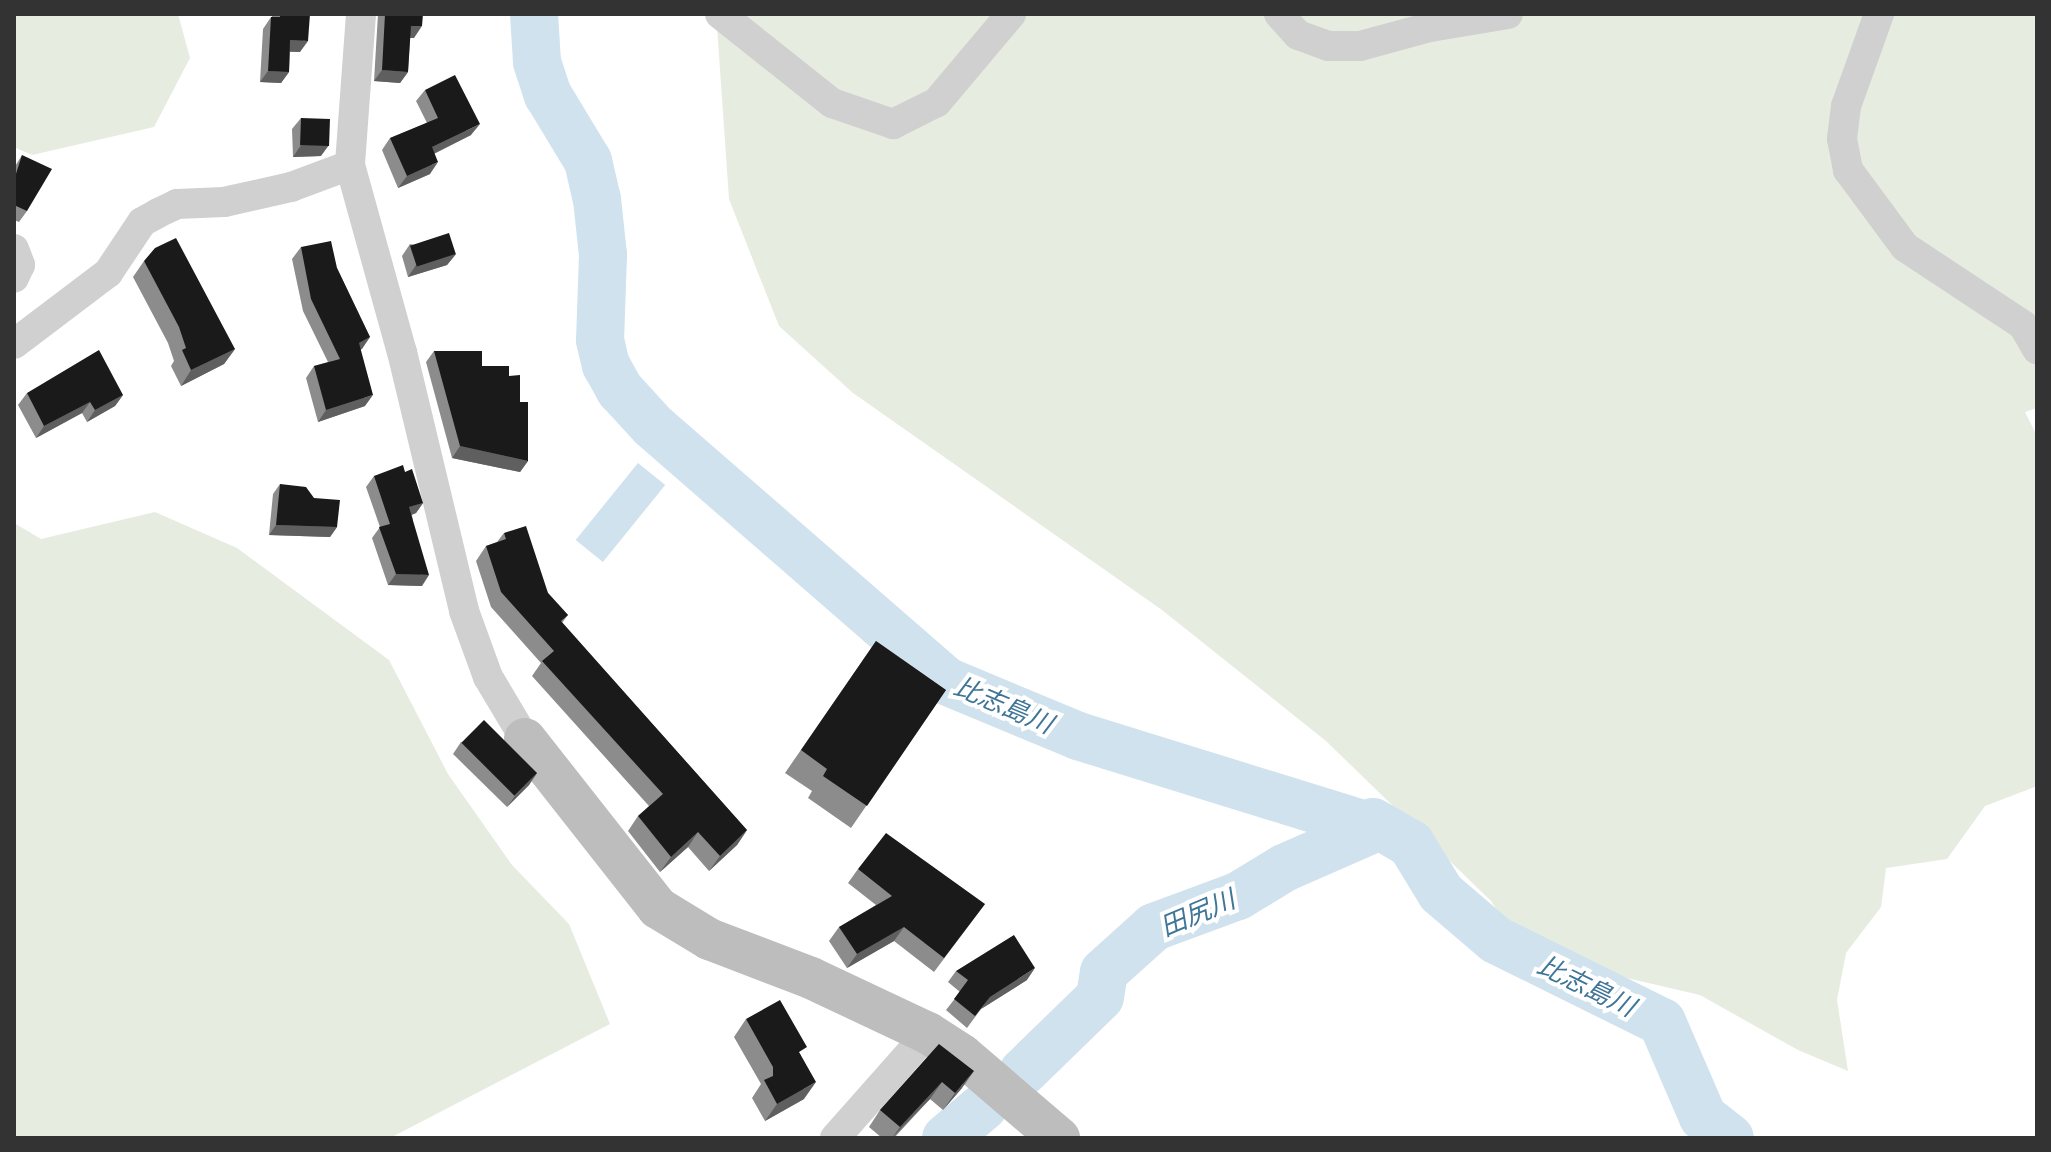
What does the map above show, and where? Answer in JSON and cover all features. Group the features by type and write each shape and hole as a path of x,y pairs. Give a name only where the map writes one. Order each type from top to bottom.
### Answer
{"street":[{"path":"361,14 350,165 402,352 464,611 488,677 525,739 658,908 709,939 811,978 928,1033 1059,1138"},
{"path":"720,14 832,103 893,124 937,102 1011,14"},
{"path":"1279,14 1298,35 1328,46 1360,46 1430,27 1508,14"},
{"path":"1868,20 1846,106 1842,139 1848,170 1905,247 2023,325 2037,349"},
{"path":"14,344 108,273 142,222 158,213 177,204 224,202 291,187 350,165"},
{"path":"14,249 20,265 14,278"},
{"path":"835,1138 928,1033"}],"shaded area":[{"path":"14,14 178,14 190,58 154,127 32,155 14,147"},
{"path":"721,14 2037,14 2037,408 2025,412 2037,436 2037,786 1985,806 1947,859 1886,868 1881,907 1846,953 1837,1000 1848,1071 1798,1050 1700,995 1614,975 1504,921 1491,901 1326,741 1162,610 853,393 779,326 729,199 717,26"},
{"path":"155,512 237,548 389,660 448,774 512,865 569,924 610,1024 390,1138 14,1138 14,523 41,539"}],"water":[{"path":"638,463 665,485 603,562 576,540"}],"building":[{"path":"280,14 310,14 308,41 290,40 289,72 268,71 271,17 280,17"},
{"path":"385,14 423,14 422,26 411,26 408,72 382,70"},
{"path":"455,75 480,124 432,147 438,162 407,176 390,138 438,118 425,90"},
{"path":"301,118 330,119 329,146 300,145"},
{"path":"22,155 52,169 27,211 14,205 14,180"},
{"path":"449,233 456,254 417,267 410,246"},
{"path":"176,238 235,349 191,370 182,350 186,348 179,327 144,261 155,248"},
{"path":"331,241 337,268 370,337 359,343 373,395 326,410 314,366 340,359 311,299 301,247"},
{"path":"99,350 123,395 95,410 90,402 44,426 27,393"},
{"path":"434,351 482,351 482,366 509,366 509,376 520,375 520,402 528,402 528,461 460,446"},
{"path":"403,465 405,472 412,469 423,503 409,507 429,575 396,574 379,527 390,524 374,476"},
{"path":"280,484 306,487 314,498 340,500 337,527 276,525"},
{"path":"526,526 548,593 568,615 561,621 747,830 720,856 698,832 671,857 638,816 663,794 542,661 554,651 501,592 486,546 506,539 504,533"},
{"path":"876,641 946,690 867,806 823,776 827,769 801,750"},
{"path":"484,720 537,773 514,796 461,743"},
{"path":"886,833 985,904 944,958 904,927 857,954 839,927 892,896 858,869"},
{"path":"1014,935 1035,968 990,997 975,1016 954,999 968,980 956,971"},
{"path":"780,1000 807,1047 799,1052 816,1082 777,1104 764,1080 773,1076 773,1067 746,1019"},
{"path":"939,1044 974,1071 955,1093 942,1082 900,1127 880,1110"}],"waterway":[{"name":"比志島川","path":"534,14 537,62 548,95 588,161 597,199 603,255 600,340 606,365 620,390 653,426 946,681 1078,736 1375,828"},
{"name":"比志島川","path":"1023,1072 1100,997 1104,972 1154,927 1238,896 1284,868 1375,828 1373,822 1411,844 1441,893 1496,940 1662,1022 1703,1117 1730,1138"},
{"name":"田尻川","path":"946,1138 984,1106"}]}
